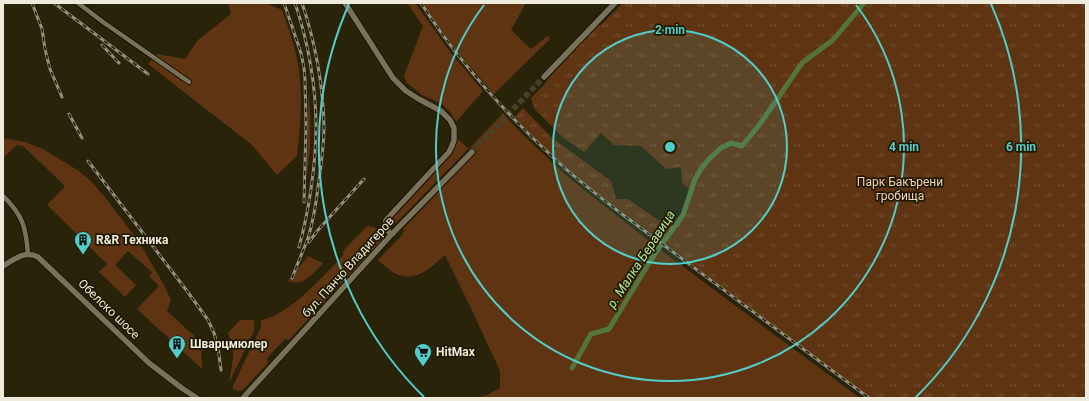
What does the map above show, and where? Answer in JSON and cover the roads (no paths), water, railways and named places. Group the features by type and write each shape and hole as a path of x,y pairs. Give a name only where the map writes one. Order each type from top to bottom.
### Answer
{"street":[{"path":"78,3 189,82"},
{"path":"346,3 393,78 406,91 441,111 450,120 454,128 454,140 449,152 386,220 385,226 391,235"},
{"path":"544,77 615,3"},
{"name":"бул. Панчо Владигеров","path":"243,398 391,235 472,152"},
{"path":"3,196 21,219 26,234 28,254 22,255 3,266"},
{"name":"Обелско шосе","path":"28,254 34,255 41,259 149,362 197,398"}],"waterway":[{"name":"р. Малка Беравица","path":"572,368 591,334 609,329 654,255 683,215 695,179 701,169 721,148 731,143 742,146 760,124 802,63 833,40 864,3"}],"tunnel":[{"path":"472,152 544,77"}],"railway":[{"path":"32,3 42,29 50,69 62,97"},
{"path":"54,3 148,74"},
{"path":"284,3 301,53 304,68 306,126 304,202"},
{"path":"295,3 307,48 313,80 316,111 315,156 306,218 299,247"},
{"path":"292,278 308,238 313,219 324,134 322,95 318,64 302,3"},
{"path":"421,3 450,45 484,86 519,124 564,167 622,214 869,398"},
{"path":"102,45 119,63"},
{"path":"69,114 82,138"},
{"path":"88,161 208,320 218,347 221,370"},
{"path":"309,242 364,179"}],"place":[{"name":"R&R Техника","path":"83,255"},
{"name":"Шварцмюлер","path":"177,359"},
{"name":"HitMax","path":"423,367"}],"park label":[{"name":"Парк Бакърени гробища","path":"900,189"}]}
